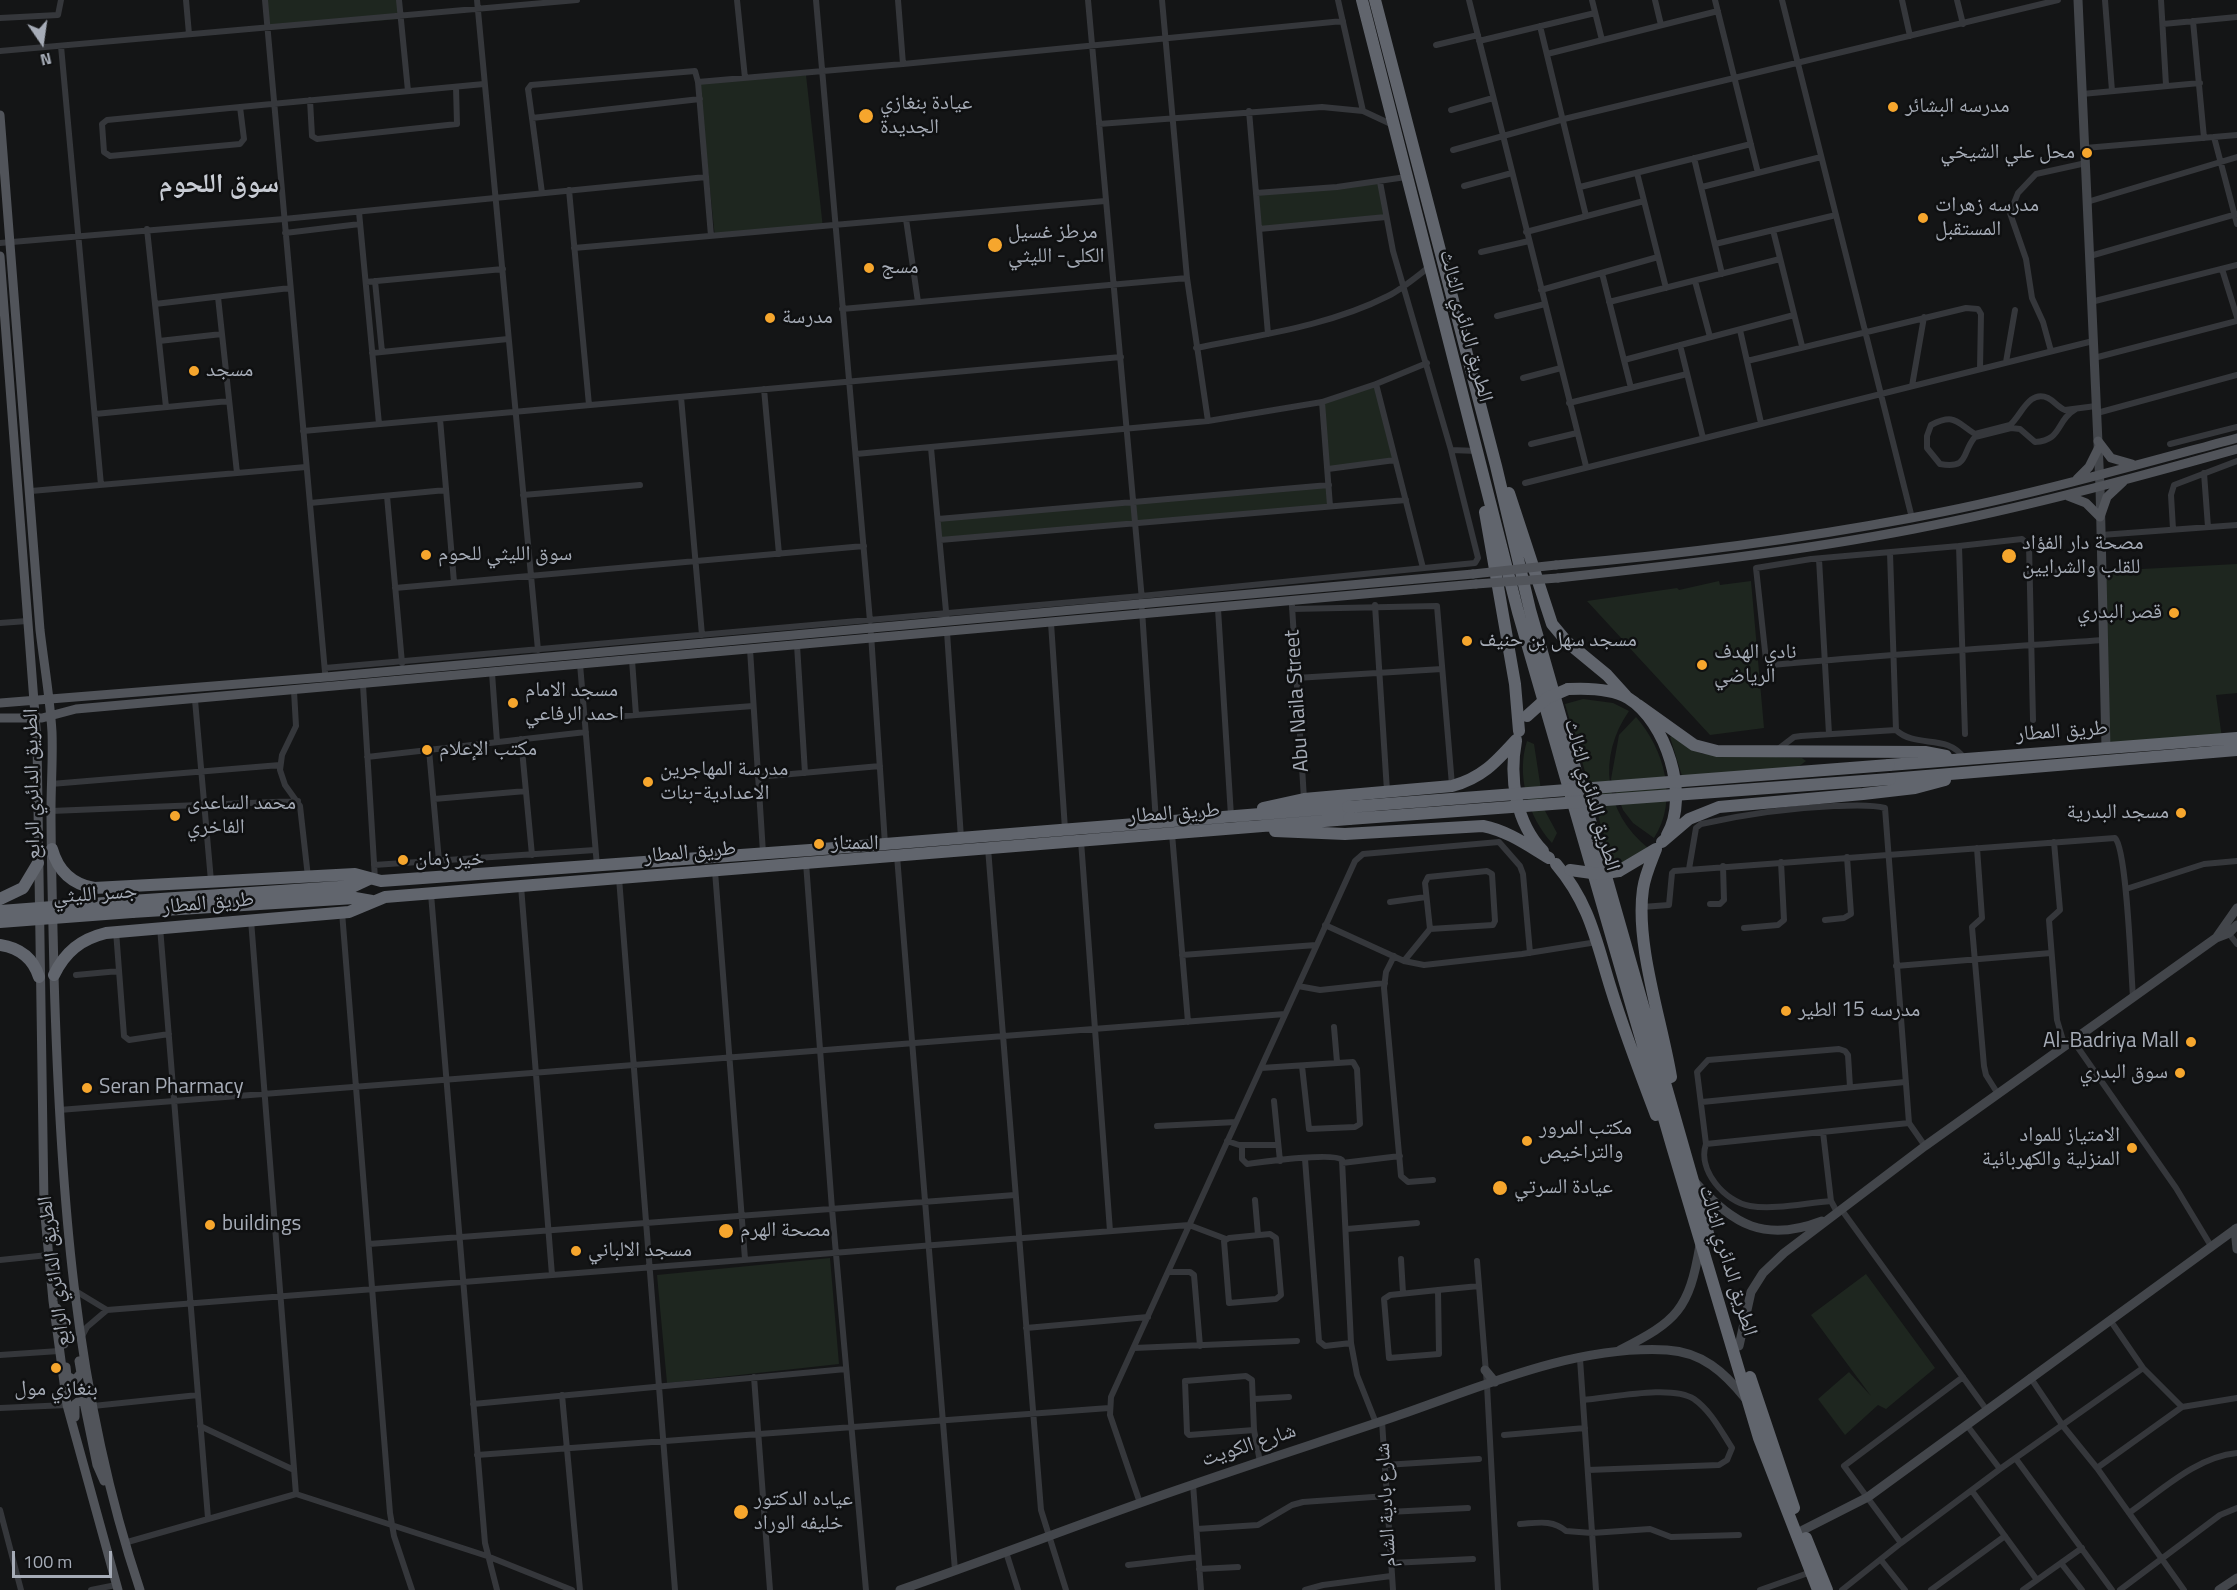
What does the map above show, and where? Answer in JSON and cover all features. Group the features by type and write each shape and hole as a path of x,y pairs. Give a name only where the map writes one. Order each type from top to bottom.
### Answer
{"highway":[{"name":"الطريق الدائري الثالث","path":"1362,0 1380,46 1496,466 1530,610 1739,1346 1803,1530 1827,1590"},
{"name":"الطريق الدائري الثالث","path":"1375,0 1380,46"},
{"name":"الطريق الدائري الثالث","path":"1394,102 1393,125 1518,612 1672,1146 1760,1438 1818,1590"},
{"path":"1496,466 1508,490 1552,624 1567,642 1606,675 1626,696 1685,739 1704,748 1925,752 1958,759"},
{"path":"1485,484 1484,504 1515,684 1517,735 1513,765 1518,803 1532,837 1580,895 1644,1086 1672,1146"},
{"path":"1244,814 1276,804 1304,799 1452,786 1470,781 1488,771 1517,735 1527,716 1547,698 1568,689 1603,690 1626,696"},
{"path":"1638,705 1665,747 1675,777 1676,809 1669,832 1659,846 1646,877 1642,907 1646,946 1680,1132"},
{"name":"طريق المطار","path":"54,975 64,958 78,944 96,935 116,931 342,912 355,910 385,897 1259,828 1349,813 1958,759 2237,738"},
{"name":"طريق المطار","path":"51,849 61,870 72,880 94,888 355,874 372,880 597,867 1244,814 1349,813 1961,775 2237,750"},
{"path":"1259,828 1311,835 1483,826 1500,829 1514,836 1570,870 1599,874 1619,871 1659,846 1689,819 1719,807 1915,788 1961,775"},
{"path":"0,899 23,888 38,863"},
{"name":"جسر الليثي","path":"0,911 354,886 372,880"},
{"path":"114,888 106,906 108,920 116,931"},
{"name":"جسر الليثي","path":"0,922 355,898 372,902"},
{"path":"0,945 22,953 33,963 39,977"}],"main road":[{"path":"2078,0 2100,474 2106,748"},
{"name":"الطريق الدائري الرابع","path":"0,115 46,679 51,716 54,975 59,1110 72,1288 109,1488 140,1590"},
{"name":"الطريق الدائري الرابع","path":"0,256 35,718 44,1205 48,1256 67,1405 117,1587"},
{"path":"0,718 35,718 76,709 750,650 947,622 1142,601 1473,574 1681,554 1912,518 2074,481 2237,438"},
{"path":"2098,445 2114,459 2141,464"},
{"path":"2074,481 2089,467 2098,445"},
{"path":"947,622 1052,623 1218,609 1292,606 1684,564 1862,538 2066,496 2237,448"},
{"path":"2100,517 2107,497 2127,480"},
{"path":"2066,496 2092,506 2100,517"},
{"path":"0,703 703,638 871,634"},
{"path":"46,679 55,689 73,696"},
{"path":"52,736 64,717 76,709"},
{"path":"2226,930 2237,908"},
{"path":"1739,1346 1751,1292 1762,1273 1836,1213 1925,1146 2074,1042 2226,930 2237,925"},
{"path":"1693,1180 1726,1215 1764,1231 1790,1230 1836,1213"},
{"path":"1803,1530 1868,1497 2236,1228"},
{"path":"2236,1228 2237,1248"},
{"name":"شارع الكويت","path":"1615,1353 1653,1334 1678,1313 1692,1284 1701,1239"},
{"path":"52,1301 62,1322 68,1376 75,1380 81,1373 72,1322 75,1307"},
{"name":"شارع الكويت","path":"900,1590 1193,1484 1491,1384 1580,1359 1615,1353 1669,1350 1689,1354 1718,1368 1750,1404"},
{"path":"1485,1370 1491,1384"},
{"path":"79,1455 82,1444 74,1407 79,1401 86,1405 96,1465 109,1488"},
{"path":"2219,1590 2237,1578"}],"street":[{"path":"0,18 58,15 61,0"},
{"path":"186,0 189,34"},
{"path":"265,0 327,688"},
{"path":"399,0 408,91"},
{"path":"477,0 538,653"},
{"path":"0,51 577,0"},
{"path":"737,0 745,78"},
{"path":"816,0 870,619 885,844"},
{"path":"898,0 903,64"},
{"path":"1088,0 1136,524 1156,822"},
{"path":"1162,0 1187,278 1208,421"},
{"path":"1338,0 1363,111"},
{"path":"1469,0 1586,466"},
{"path":"1592,0 1602,40"},
{"path":"1655,0 1661,25"},
{"path":"1715,0 1758,173"},
{"path":"1784,0 1912,518"},
{"path":"1902,0 1910,36"},
{"path":"1957,0 1963,24"},
{"path":"1453,150 1563,119 2058,0"},
{"path":"2105,0 2112,91"},
{"path":"2161,0 2166,85"},
{"path":"1547,54 1718,11"},
{"path":"1436,45 1540,26 1595,13"},
{"path":"2163,24 2237,17"},
{"path":"698,82 1343,21"},
{"path":"2193,21 2204,138"},
{"path":"1540,26 1586,216"},
{"path":"61,46 101,485"},
{"path":"542,194 528,89 531,85 690,70 697,74 711,236"},
{"path":"2082,94 2200,83"},
{"path":"240,107 244,139 240,144 110,156 104,152 102,124 107,120 310,100 484,84"},
{"path":"310,100 312,136 317,139 457,124 456,87"},
{"path":"1451,110 1493,98"},
{"path":"532,117 699,99"},
{"path":"1099,124 1322,107 1363,111 1393,125"},
{"path":"1249,111 1268,334"},
{"path":"2085,148 2237,135"},
{"path":"2214,137 2237,224"},
{"path":"1580,187 1751,144"},
{"path":"1702,187 1821,157"},
{"path":"2087,202 2237,157"},
{"path":"1694,158 1722,274"},
{"path":"2051,351 2043,322 2032,298 2026,259 2010,213 2018,193 2036,174 2086,163"},
{"path":"1464,186 1512,173"},
{"path":"1637,173 1666,288"},
{"path":"0,243 359,212 706,177"},
{"path":"1256,193 1380,182 1407,177"},
{"path":"1142,601 1478,561 1451,450 1403,286 1380,182"},
{"path":"569,190 588,405"},
{"path":"574,248 1106,201"},
{"path":"1526,232 1644,201"},
{"path":"359,212 379,424"},
{"path":"2090,256 2236,214"},
{"path":"1715,244 1836,215"},
{"path":"1259,229 1386,217"},
{"path":"906,219 918,302"},
{"path":"285,232 360,224"},
{"path":"147,229 166,407"},
{"path":"1773,230 1802,346"},
{"path":"1481,252 1529,241"},
{"path":"1541,290 1658,257"},
{"path":"1609,302 1780,259"},
{"path":"2091,302 2237,265"},
{"path":"1196,348 1268,334 1365,307 1403,286 1430,267"},
{"path":"366,282 503,269"},
{"path":"2094,358 2237,319 2222,269"},
{"path":"1602,273 1630,388"},
{"path":"842,309 1187,278"},
{"path":"375,281 382,352"},
{"path":"1695,281 1710,337"},
{"path":"155,304 290,288"},
{"path":"218,297 237,473"},
{"path":"1497,316 1545,304"},
{"path":"1747,361 1865,330 1966,308 1978,309 1981,314 1980,369"},
{"path":"2006,362 2015,310"},
{"path":"1624,360 1794,315"},
{"path":"1912,386 1924,317"},
{"path":"1740,330 1761,423"},
{"path":"159,341 222,334"},
{"path":"372,353 508,339"},
{"path":"1526,483 1586,466 2093,340"},
{"path":"1680,345 1703,438"},
{"path":"303,431 1120,357"},
{"path":"856,454 1208,421 1322,402 1376,384 1427,363"},
{"path":"1523,378 1561,368"},
{"path":"1569,403 1688,374"},
{"path":"2076,410 2062,419 2055,435 2047,441 2035,442 2020,429 2012,428 1975,437 1963,461 1952,466 1940,464 1927,448 1927,436 1932,425 1944,418 1959,421 1975,434 2010,425 2025,404 2040,397 2047,398 2065,410 2076,410 2097,410 2237,375"},
{"path":"1376,384 1423,568"},
{"path":"764,389 779,554"},
{"path":"681,397 703,638 870,619 947,622"},
{"path":"95,414 229,401"},
{"path":"1322,402 1330,506"},
{"path":"440,419 454,582"},
{"path":"2170,444 2237,427"},
{"path":"1531,444 1577,434"},
{"path":"931,448 947,622 961,838"},
{"path":"1451,450 1477,451"},
{"path":"1328,469 1395,460"},
{"path":"2173,529 2171,489 2180,482 2237,461 2237,469"},
{"path":"31,491 306,467"},
{"path":"2204,473 2208,527"},
{"path":"523,495 640,485"},
{"path":"938,519 1329,485"},
{"path":"310,503 446,490"},
{"path":"387,496 402,665"},
{"path":"940,540 1406,500"},
{"path":"2101,535 2237,525"},
{"path":"2033,720 2031,645 2031,574 2029,545 2022,540 1819,558 1759,566 1756,571 1768,664 1893,656 1962,650 2031,645 2103,640"},
{"path":"395,588 864,546"},
{"path":"1959,546 1965,734"},
{"path":"1890,553 1896,730"},
{"path":"1819,558 1829,734"},
{"path":"2031,574 2102,569"},
{"path":"1375,605 1387,792"},
{"path":"1292,606 1437,606 1452,786"},
{"name":"Abu Naila Street","path":"1292,606 1304,799"},
{"path":"1218,609 1231,816"},
{"path":"0,623 27,621"},
{"path":"1052,623 1065,830"},
{"path":"797,645 805,773"},
{"path":"750,650 763,854"},
{"path":"632,660 636,715"},
{"path":"580,664 597,867"},
{"path":"1296,678 1442,669"},
{"path":"492,673 497,742"},
{"path":"363,684 374,865 372,880"},
{"path":"294,691 296,726 280,765 282,780 298,801 308,877"},
{"path":"195,700 211,883"},
{"path":"585,719 753,706"},
{"path":"1775,751 1794,737 1896,730 1905,737 1947,744 1958,759"},
{"path":"367,758 586,732"},
{"path":"521,739 532,855"},
{"path":"429,750 440,861"},
{"path":"51,784 280,765"},
{"path":"758,777 880,766"},
{"path":"434,799 526,791"},
{"path":"51,811 298,801"},
{"path":"1689,869 1698,826 1748,813 1780,809 1884,807 1909,1123 1925,1146"},
{"path":"1172,834 1188,1022"},
{"path":"1642,907 1668,907 1672,871 2115,838 2120,846 2126,889 2133,997"},
{"path":"1081,841 1110,1231"},
{"path":"1140,1503 1109,1408 1111,1397 1355,861 1360,856 1499,842 1520,866 1523,874 1530,953"},
{"path":"2054,842 2060,910 2049,918 2057,1020 2065,1048"},
{"path":"988,848 1041,1510 1047,1536 1066,1590"},
{"path":"1977,848 1982,918 1972,927 1973,959 1984,1065 1986,1075 1998,1094"},
{"path":"374,865 596,850"},
{"path":"897,856 941,1421 955,1570"},
{"path":"1825,920 1844,918 1851,914 1847,857"},
{"path":"2126,889 2204,864 2237,861"},
{"path":"1744,928 1778,925 1784,920 1781,862"},
{"path":"806,863 832,1209 866,1590"},
{"path":"1710,904 1720,904 1724,900 1723,866"},
{"path":"715,871 746,1259"},
{"path":"1404,961 1430,929 1425,883 1431,876 1487,871 1492,874 1495,921 1493,925 1430,929"},
{"path":"619,879 675,1590"},
{"path":"521,886 552,1275"},
{"path":"431,894 477,1455 487,1556 497,1590"},
{"path":"1390,902 1426,897"},
{"path":"342,912 392,1525 412,1590"},
{"path":"251,920 296,1494"},
{"path":"1325,925 1404,961 1431,965 1597,942"},
{"path":"160,927 208,1518"},
{"path":"2226,930 2237,944"},
{"path":"116,931 123,1032 126,1039 169,1034"},
{"path":"1182,955 1316,945"},
{"path":"1896,966 2051,953"},
{"path":"1394,956 1385,983 1404,1180 1433,1180"},
{"path":"76,975 119,971"},
{"path":"1298,986 1320,990 1385,983"},
{"path":"59,1110 1285,1014"},
{"path":"1334,1027 1336,1062"},
{"path":"2074,1042 2176,1188 2211,1246"},
{"path":"1831,1201 1747,1205 1711,1180 1704,1154 1706,1144 1697,1072 1708,1060 1839,1049 1848,1055 1850,1087"},
{"path":"1261,1068 1353,1062 1357,1066 1361,1119 1358,1126 1309,1129 1302,1066"},
{"path":"1702,1102 1905,1082"},
{"path":"1274,1101 1280,1161"},
{"path":"1157,1126 1236,1122"},
{"path":"1706,1144 1909,1123"},
{"path":"1823,1132 1831,1201 1836,1213 1986,1409"},
{"path":"1227,1141 1242,1145 1278,1145"},
{"path":"1242,1145 1242,1159 1245,1163 1336,1156 1341,1158 1342,1163 1400,1156"},
{"path":"1305,1159 1318,1341 1325,1346 1351,1343"},
{"name":"شارع بادية الشام","path":"1342,1163 1351,1343 1357,1375 1379,1422 1385,1465 1393,1590"},
{"path":"369,1244 1015,1195"},
{"path":"1255,1200 1258,1235"},
{"path":"1347,1229 1417,1223"},
{"path":"80,1340 87,1327 107,1310 1189,1226 1226,1239 1273,1235 1276,1239 1281,1293 1276,1299 1232,1304 1228,1302 1223,1244 1226,1239"},
{"path":"0,1260 48,1256"},
{"path":"1401,1259 1403,1293"},
{"path":"1477,1261 1485,1370"},
{"path":"1168,1272 1190,1272 1194,1275 1200,1346"},
{"path":"1438,1290 1438,1354 1392,1359 1387,1354 1384,1299 1390,1295 1403,1293 1479,1286"},
{"path":"72,1288 107,1310"},
{"path":"1026,1328 1148,1317"},
{"path":"2110,1320 2144,1368 2182,1407"},
{"path":"1134,1348 1297,1341"},
{"path":"0,1355 59,1351"},
{"path":"1580,1359 1596,1590"},
{"path":"1844,1589 2000,1469 2144,1368"},
{"path":"473,1404 846,1369"},
{"path":"1254,1430 1189,1435 1186,1431 1184,1384 1189,1379 1246,1376 1252,1380 1254,1430 1260,1462"},
{"path":"754,1377 770,1590"},
{"path":"1901,1543 1845,1466 1963,1377"},
{"path":"2030,1377 2062,1426 2097,1468 2184,1590"},
{"path":"1491,1384 1498,1590"},
{"path":"1583,1401 1678,1392 1694,1399 1708,1412 1731,1448 1727,1460 1719,1465 1588,1470"},
{"path":"93,1406 198,1395"},
{"path":"562,1395 580,1590"},
{"path":"1254,1400 1289,1397"},
{"path":"2097,1468 2182,1407 2237,1398"},
{"path":"0,1408 67,1405"},
{"path":"477,1455 1109,1408"},
{"path":"1966,1424 2000,1469"},
{"path":"200,1426 294,1470"},
{"path":"1504,1435 1586,1428"},
{"path":"2129,1513 2204,1461 2221,1454 2237,1453"},
{"path":"1385,1465 1479,1459"},
{"path":"2016,1459 2112,1590"},
{"path":"1193,1484 1201,1590"},
{"path":"1972,1491 2037,1580"},
{"path":"124,1543 296,1494 487,1556 572,1590"},
{"path":"1197,1529 1258,1526 1292,1505 1303,1502 1387,1496"},
{"path":"1388,1512 1468,1508"},
{"path":"2120,1590 2161,1557 2220,1515 2237,1508"},
{"path":"0,1509 21,1590"},
{"path":"1520,1524 1551,1522 1559,1524 1566,1531 1592,1533 1650,1529 1671,1537 1739,1535"},
{"path":"1931,1590 2005,1536"},
{"path":"2023,1590 2082,1548"},
{"path":"1006,1552 1018,1590"},
{"path":"1128,1565 1198,1557"},
{"path":"1390,1563 1473,1559"},
{"path":"1881,1560 1905,1590"},
{"path":"2061,1563 2082,1590"},
{"path":"1199,1569 1238,1567"},
{"path":"1760,1590 1811,1572"},
{"path":"1305,1590 1323,1585 1391,1576"},
{"path":"92,1590 117,1587"}],"shaded area":[{"path":"263,0 399,0 400,19 266,30"},
{"path":"806,75 823,228 715,238 699,83"},
{"path":"1379,182 1386,217 1258,229 1255,193"},
{"path":"1376,385 1396,462 1328,468 1322,402"},
{"path":"1329,485 1330,506 937,540 935,519"},
{"path":"2237,564 2237,693 2216,695 2222,738 2107,747 2104,571"},
{"name":"نادي الهدف الرياضي","path":"1719,581 1720,585 1751,581 1764,728 1710,735 1626,644 1623,644 1622,639 1587,601 1677,588 1679,590"},
{"path":"1583,699 1613,703 1629,711 1612,747 1609,765 1610,783 1614,801 1622,818 1633,834 1648,848 1624,863 1613,866 1565,704"},
{"path":"1636,717 1654,744 1665,775 1666,808 1662,823 1654,838 1633,823 1623,810 1611,779 1619,735"},
{"path":"1672,736 1703,754 1802,758 1806,761 1798,767 1682,776 1670,737"},
{"path":"1527,741 1534,744 1544,809 1557,833 1552,843 1536,821 1526,795 1523,768"},
{"path":"830,1258 839,1364 667,1383 657,1275"},
{"path":"1866,1274 1935,1368 1886,1409 1878,1405 1845,1435 1818,1399 1849,1372 1871,1396 1811,1315"}],"place":[{"name":"مدرسه البشائر","path":"1893,107"},
{"name":"عيادة بنغازي الجديدة","path":"866,116"},
{"name":"محل علي الشيخي","path":"2087,153"},
{"name":"مدرسه زهرات المستقبل","path":"1923,218"},
{"name":"مرطز غسيل الكلى- الليثي","path":"995,245"},
{"name":"مسج","path":"869,268"},
{"name":"مدرسة","path":"770,318"},
{"name":"مسجد","path":"194,371"},
{"name":"سوق الليثي للحوم","path":"426,555"},
{"name":"مصحة دار الفؤاد للقلب والشرايين","path":"2009,556"},
{"name":"قصر البدري","path":"2174,613"},
{"name":"مسجد سهل بن حنيف","path":"1467,641"},
{"name":"نادي الهدف الرياضي","path":"1702,665"},
{"name":"مسجد الامام احمد الرفاعي","path":"513,703"},
{"name":"مكتب الإعلام","path":"427,750"},
{"name":"مدرسة المهاجرين الاعدادية-بنات","path":"648,782"},
{"name":"مسجد البدرية","path":"2181,813"},
{"name":"محمد الساعدى الفاخري","path":"175,816"},
{"name":"الممتاز","path":"819,844"},
{"name":"خير زمان","path":"403,860"},
{"name":"مدرسه 15 الطير","path":"1786,1011"},
{"name":"Al-Badriya Mall","path":"2191,1042"},
{"name":"سوق البدري","path":"2180,1073"},
{"name":"Seran Pharmacy","path":"87,1088"},
{"name":"مكتب المرور والتراخيص","path":"1527,1141"},
{"name":"الامتياز للمواد المنزلية والكهربائية","path":"2132,1148"},
{"name":"عيادة السرتي","path":"1500,1188"},
{"name":"buildings","path":"210,1225"},
{"name":"مصحة الهرم","path":"726,1231"},
{"name":"مسجد الالباني","path":"576,1251"},
{"name":"بنغازي مول","path":"56,1368"},
{"name":"عياده الدكتور خليفه الوراد","path":"741,1512"}],"district":[{"name":"سوق اللحوم","path":"219,185"}]}
